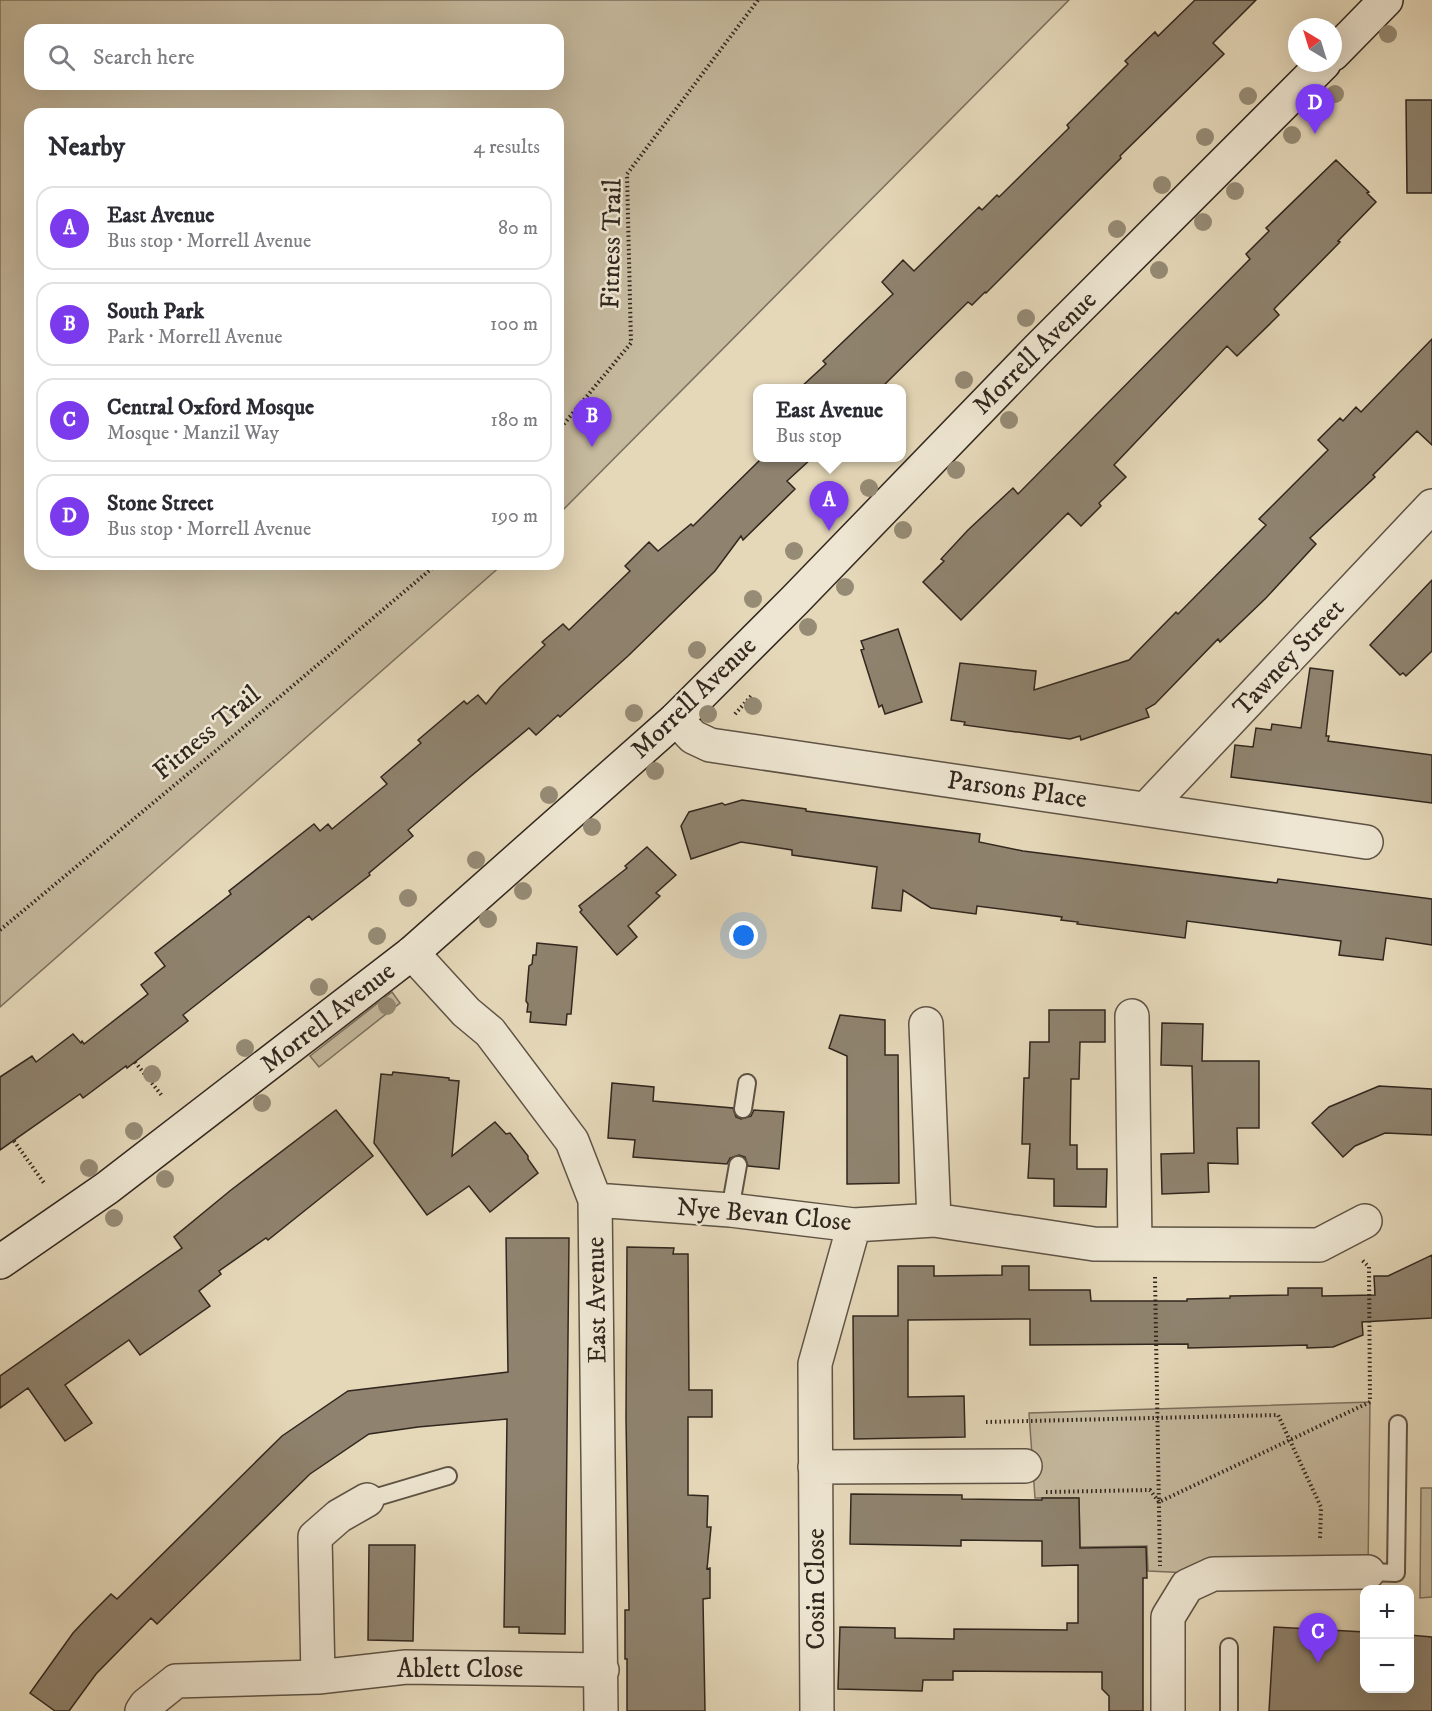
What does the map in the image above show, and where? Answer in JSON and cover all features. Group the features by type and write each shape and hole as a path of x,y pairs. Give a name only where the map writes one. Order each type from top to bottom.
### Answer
{"street":[{"path":"1342,45 1386,0"},
{"name":"Morrell Avenue","path":"0,1262 107,1188 412,953 676,719 811,584 1037,350 1315,72"},
{"name":"Tawney Street","path":"1146,809 1432,506"},
{"name":"Parsons Place","path":"676,719 693,736 710,745 1366,842"},
{"name":"East Avenue","path":"412,953 466,1012 490,1032 572,1141 595,1200 601,1711"},
{"path":"1132,1016 1135,1244"},
{"path":"926,1024 934,1220"},
{"name":"Nye Bevan Close","path":"595,1200 730,1210 854,1225 934,1220 1094,1244 1319,1245 1352,1228"},
{"name":"Cosin Close","path":"817,1711 814,1364 854,1225"},
{"path":"815,1467 1024,1466"},
{"path":"318,1677 315,1537 339,1516 368,1500"},
{"path":"1168,1711 1168,1617 1187,1586 1213,1574 1368,1572"},
{"name":"Ablett Close","path":"142,1711 146,1705 176,1681 318,1677 406,1667 602,1670"}],"lane":[{"path":"743,1109 747,1083"},
{"path":"730,1210 738,1165"},
{"path":"1368,1572 1396,1573 1398,1424"},
{"path":"368,1500 448,1476"},
{"path":"1229,1647 1229,1711"}],"path":[{"name":"Fitness Trail","path":"564,424 631,343 627,174 758,0"},
{"name":"Fitness Trail","path":"0,930 430,570"},
{"path":"135,1062 163,1097"},
{"path":"14,1141 44,1183"},
{"path":"1159,1502 1370,1402 1369,1267 1352,1228"},
{"path":"1155,1297 1160,1570 1168,1617"},
{"path":"986,1422 1278,1415 1321,1507 1320,1573"},
{"path":"1024,1466 1039,1493 1150,1490 1159,1502"}],"shaded area":[{"path":"0,0 1069,0 564,509 564,108 24,108 24,570 496,570 0,1007"},
{"path":"392,992 400,1003 319,1067 310,1056"},
{"path":"1370,1402 1368,1572 1213,1574 1148,1571 1147,1546 1080,1547 1079,1498 1035,1498 1029,1413"},
{"path":"1421,1488 1432,1488 1432,1597 1420,1598"}],"building":[{"path":"1195,0 1256,0 1213,43 1224,54 986,293 972,305 968,302 885,384 804,384 826,364 823,361 893,294 882,282 903,260 914,271 979,207 982,210 997,195 999,197 1069,128 1067,125 1128,64 1125,61 1155,32 1158,36"},
{"path":"1406,100 1432,100 1432,193 1407,193"},
{"path":"1336,160 1369,192 1367,193 1376,202 1274,309 1279,315 1237,356 1227,346 1114,465 1126,477 1099,503 1101,506 1081,526 1068,513 961,620 923,582 944,561 941,559 1013,488 1018,494 1250,259 1246,254 1269,231 1266,228"},
{"path":"1432,339 1432,445 1417,431 1373,475 1375,477 1310,538 1316,544 1266,598 1220,642 1218,639 1155,704 1146,709 1149,717 1081,740 1080,736 1070,739 964,725 965,722 951,720 960,663 1036,671 1034,690 1129,660 1266,525 1259,519 1328,450 1318,440 1340,418 1343,421 1356,407 1361,412"},
{"path":"758,462 808,462 787,481 795,489 743,540 741,536 715,571 628,656 560,717 558,715 536,735 529,728 408,830 413,836 369,873 370,875 312,920 309,916 183,1015 188,1021 127,1068 126,1066 83,1098 80,1094 0,1150 0,1077 32,1056 36,1062 73,1034 84,1044 148,994 141,985 165,966 155,953 231,894 229,891 314,824 320,831 328,824 332,829 387,784 381,777 421,743 418,740 464,701 467,704 478,695 486,704 500,687 545,645 542,642 563,624 569,630 630,571 625,566 649,542 658,551 691,524 693,526"},
{"path":"1432,580 1432,651 1406,676 1403,673 1400,675 1370,645"},
{"path":"898,629 922,702 885,714 882,705 879,707 861,650 864,649 861,641"},
{"path":"1310,668 1333,671 1326,736 1329,736 1328,741 1432,755 1432,803 1231,777 1235,745 1253,747 1256,728 1271,730 1272,724 1301,728"},
{"path":"742,800 806,809 806,811 980,834 979,842 1023,851 1277,883 1278,879 1432,899 1432,945 1386,938 1383,960 1339,955 1341,941 1187,921 1185,938 1077,924 1078,922 1061,920 1062,917 977,906 976,914 931,908 903,890 901,911 872,908 877,867 792,855 792,850 741,842 691,859 681,826 689,812"},
{"path":"647,847 676,875 656,893 660,896 628,926 637,937 617,955 580,912 582,910 579,906 627,868 625,866"},
{"path":"537,943 577,947 571,1014 567,1014 566,1025 530,1022 531,1012 527,1012 526,1001 529,966 532,964 533,955 536,955"},
{"path":"1049,1010 1105,1010 1105,1042 1080,1042 1079,1079 1071,1079 1070,1145 1077,1145 1077,1169 1107,1169 1106,1207 1054,1206 1054,1179 1028,1178 1030,1144 1022,1144 1024,1078 1029,1078 1030,1042 1049,1042"},
{"path":"840,1015 885,1020 885,1055 898,1055 899,1183 847,1184 847,1056 829,1048"},
{"path":"1162,1023 1203,1024 1202,1061 1259,1061 1259,1128 1237,1128 1238,1164 1208,1163 1209,1192 1162,1194 1161,1154 1194,1153 1192,1066 1161,1065"},
{"path":"393,1072 459,1081 452,1156 495,1122 506,1134 510,1133 538,1173 490,1212 469,1186 427,1215 374,1143 381,1074 392,1075"},
{"path":"612,1083 654,1087 653,1101 733,1108 736,1117 741,1119 751,1116 754,1110 784,1112 779,1169 748,1166 745,1157 739,1155 730,1158 727,1164 633,1157 635,1140 608,1138"},
{"path":"1379,1086 1432,1089 1432,1135 1385,1133 1355,1146 1343,1157 1312,1123 1329,1107"},
{"path":"336,1110 373,1156 268,1240 266,1238 219,1271 221,1274 199,1291 210,1306 140,1355 129,1340 65,1385 92,1423 65,1441 28,1388 0,1408 0,1376 182,1248 174,1237 231,1190"},
{"path":"506,1238 569,1238 565,1634 519,1633 519,1627 504,1627 507,1419 418,1427 369,1434 310,1474 157,1624 151,1618 96,1674 69,1711 55,1711 30,1693 73,1633 111,1594 117,1599 282,1436 348,1391 508,1372"},
{"path":"627,1247 674,1248 673,1254 688,1254 689,1390 712,1390 712,1417 688,1417 688,1495 708,1496 707,1527 711,1527 707,1569 710,1568 710,1598 703,1599 705,1711 627,1711 625,1610 629,1610 626,1418"},
{"path":"1432,1255 1432,1318 1362,1322 1363,1335 1333,1347 1307,1348 1307,1345 1188,1348 1188,1344 1030,1345 1030,1319 908,1320 908,1397 964,1396 965,1437 854,1439 853,1316 898,1316 898,1266 934,1266 934,1276 1002,1275 1002,1266 1029,1266 1029,1290 1090,1290 1091,1301 1187,1301 1187,1299 1230,1298 1230,1296 1288,1295 1288,1288 1322,1288 1322,1296 1375,1295 1374,1276 1388,1276"},
{"path":"851,1494 962,1495 962,1499 1079,1498 1080,1548 1146,1547 1147,1578 1143,1578 1143,1711 1109,1711 1109,1696 1102,1689 1102,1672 953,1671 953,1680 923,1680 922,1691 838,1689 840,1627 895,1628 895,1638 954,1639 954,1629 1067,1630 1067,1623 1078,1623 1078,1565 1042,1566 1042,1541 961,1540 961,1546 850,1544"},
{"path":"369,1545 415,1545 413,1641 368,1640"},
{"path":"1274,1627 1360,1632 1360,1693 1414,1693 1414,1635 1432,1637 1432,1711 1269,1711"}],"place":[{"name":"Stone Street","path":"1315,134"},
{"name":"South Park","path":"592,447"},
{"name":"East Avenue","path":"829,531"},
{"name":"Central Oxford Mosque","path":"1318,1663"}]}
